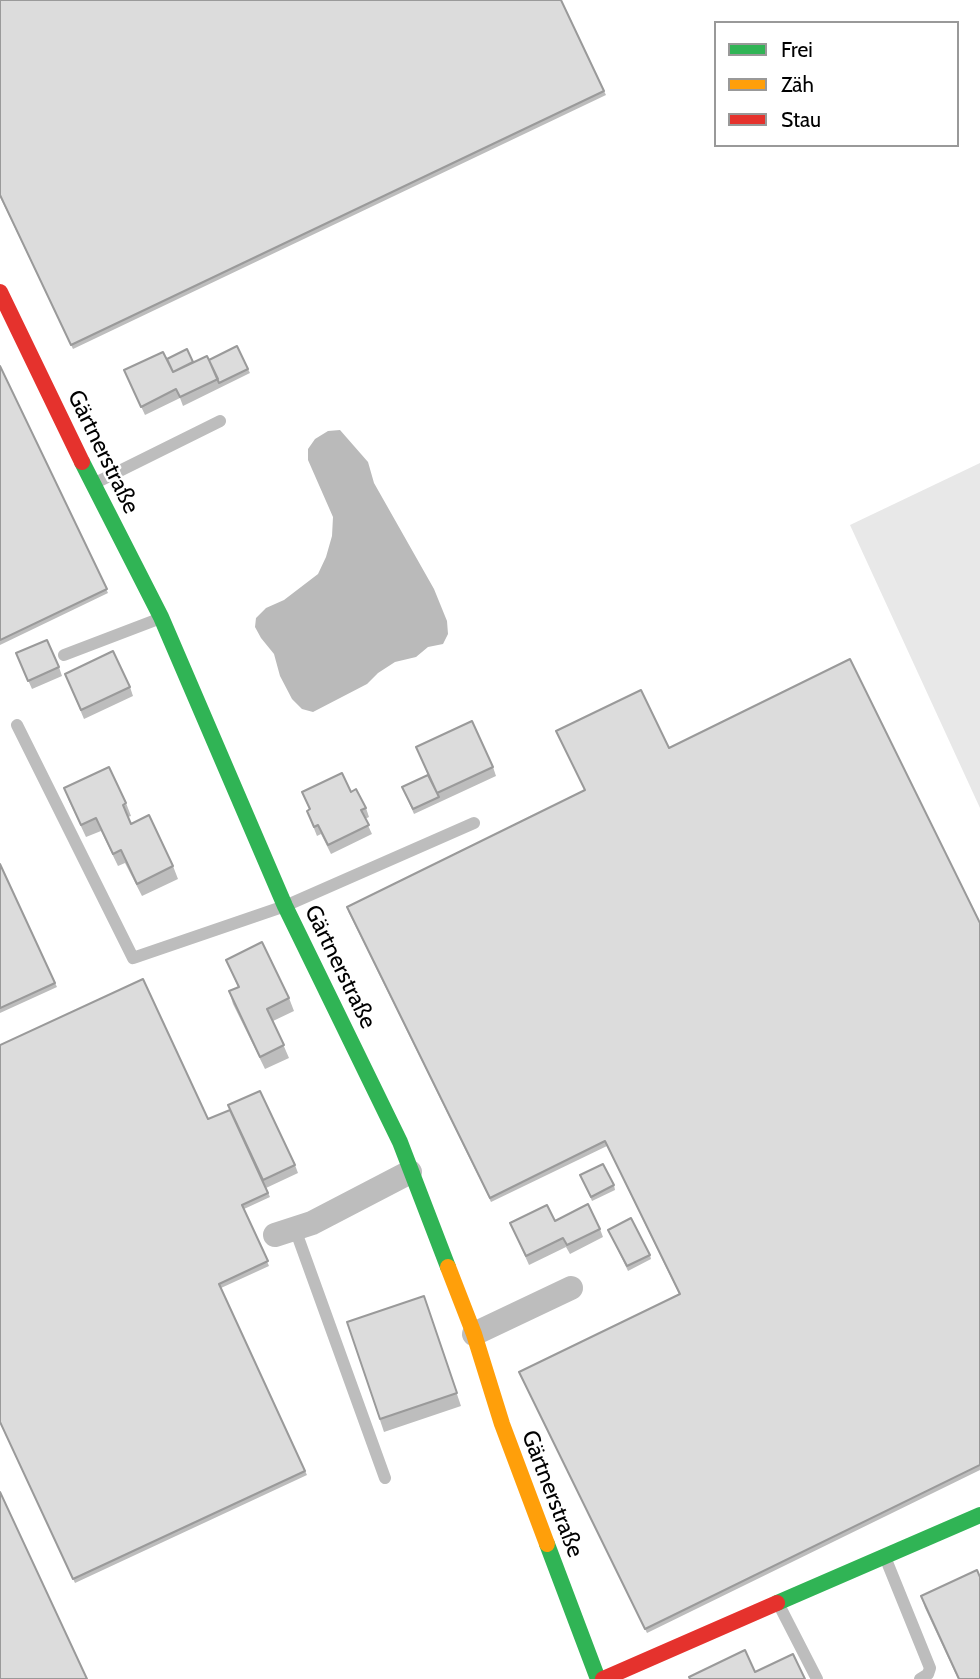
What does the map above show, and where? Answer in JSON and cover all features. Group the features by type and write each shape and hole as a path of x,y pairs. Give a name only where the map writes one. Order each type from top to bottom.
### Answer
{"street":[{"name":"Gärtnerstraße","path":"0,292 161,617 285,906 400,1142 474,1335 502,1424 601,1679"},
{"path":"285,1232 312,1223 410,1172"},
{"path":"474,1335 571,1288"},
{"path":"601,1679 980,1515"}],"lane":[{"path":"93,484 220,421"},
{"path":"64,655 161,617"},
{"path":"17,725 133,958 285,906 474,823"},
{"path":"285,1232 385,1478"},
{"path":"884,1557 930,1668 928,1674 920,1679"},
{"path":"778,1602 817,1679"}],"shaded area":[{"path":"340,430 368,462 374,483 434,589 447,621 448,634 443,644 428,647 416,657 395,662 367,684 313,712 302,709 292,699 280,676 274,654 255,627 256,618 266,608 284,600 318,574 326,557 332,536 333,517 308,460 308,449 315,439 328,431"},
{"path":"980,463 980,808 850,525"}],"building":[{"path":"0,0 561,0 604,91 71,345 0,195"},
{"path":"237,346 248,369 219,383 209,360"},
{"path":"187,349 193,362 173,372 167,359"},
{"path":"163,352 173,372 207,356 218,379 180,397 176,389 141,407 124,370"},
{"path":"0,366 107,589 0,640"},
{"path":"47,640 59,667 28,681 16,653"},
{"path":"113,651 130,687 81,710 65,674"},
{"path":"850,659 980,923 980,1465 645,1629 519,1372 680,1294 605,1141 490,1198 347,907 585,790 556,731 641,690 669,748"},
{"path":"472,721 493,767 437,793 416,747"},
{"path":"109,767 126,803 123,805 131,824 149,815 173,866 137,884 121,850 113,854 96,818 81,825 64,788"},
{"path":"342,773 351,792 356,789 366,808 361,810 369,825 328,845 318,825 314,827 302,792"},
{"path":"428,775 439,797 413,809 402,787"},
{"path":"0,864 55,983 0,1008"},
{"path":"262,942 289,998 267,1009 284,1045 260,1057 229,991 239,987 226,960"},
{"path":"143,979 208,1119 230,1110 268,1193 242,1205 268,1261 219,1284 305,1471 73,1579 0,1422 0,1045"},
{"path":"260,1091 295,1165 263,1180 228,1105"},
{"path":"603,1164 614,1185 591,1197 580,1175"},
{"path":"588,1204 600,1229 567,1245 563,1238 526,1256 510,1223 547,1205 555,1221"},
{"path":"631,1218 650,1255 627,1266 608,1230"},
{"path":"424,1296 457,1393 380,1419 347,1322"},
{"path":"0,1492 87,1679 0,1679"},
{"path":"977,1570 980,1577 980,1679 959,1679 921,1596"},
{"path":"745,1650 755,1672 793,1654 805,1679 690,1679 689,1677"}],"traffic: fast":[{"path":"82,462 161,617 285,906 400,1142 448,1267"},
{"path":"777,1603 980,1515"},
{"path":"547,1544 598,1679"}],"traffic: slow":[{"path":"448,1267 547,1544"}],"traffic: jam":[{"path":"0,292 82,462"},
{"path":"603,1679 777,1603"}]}
